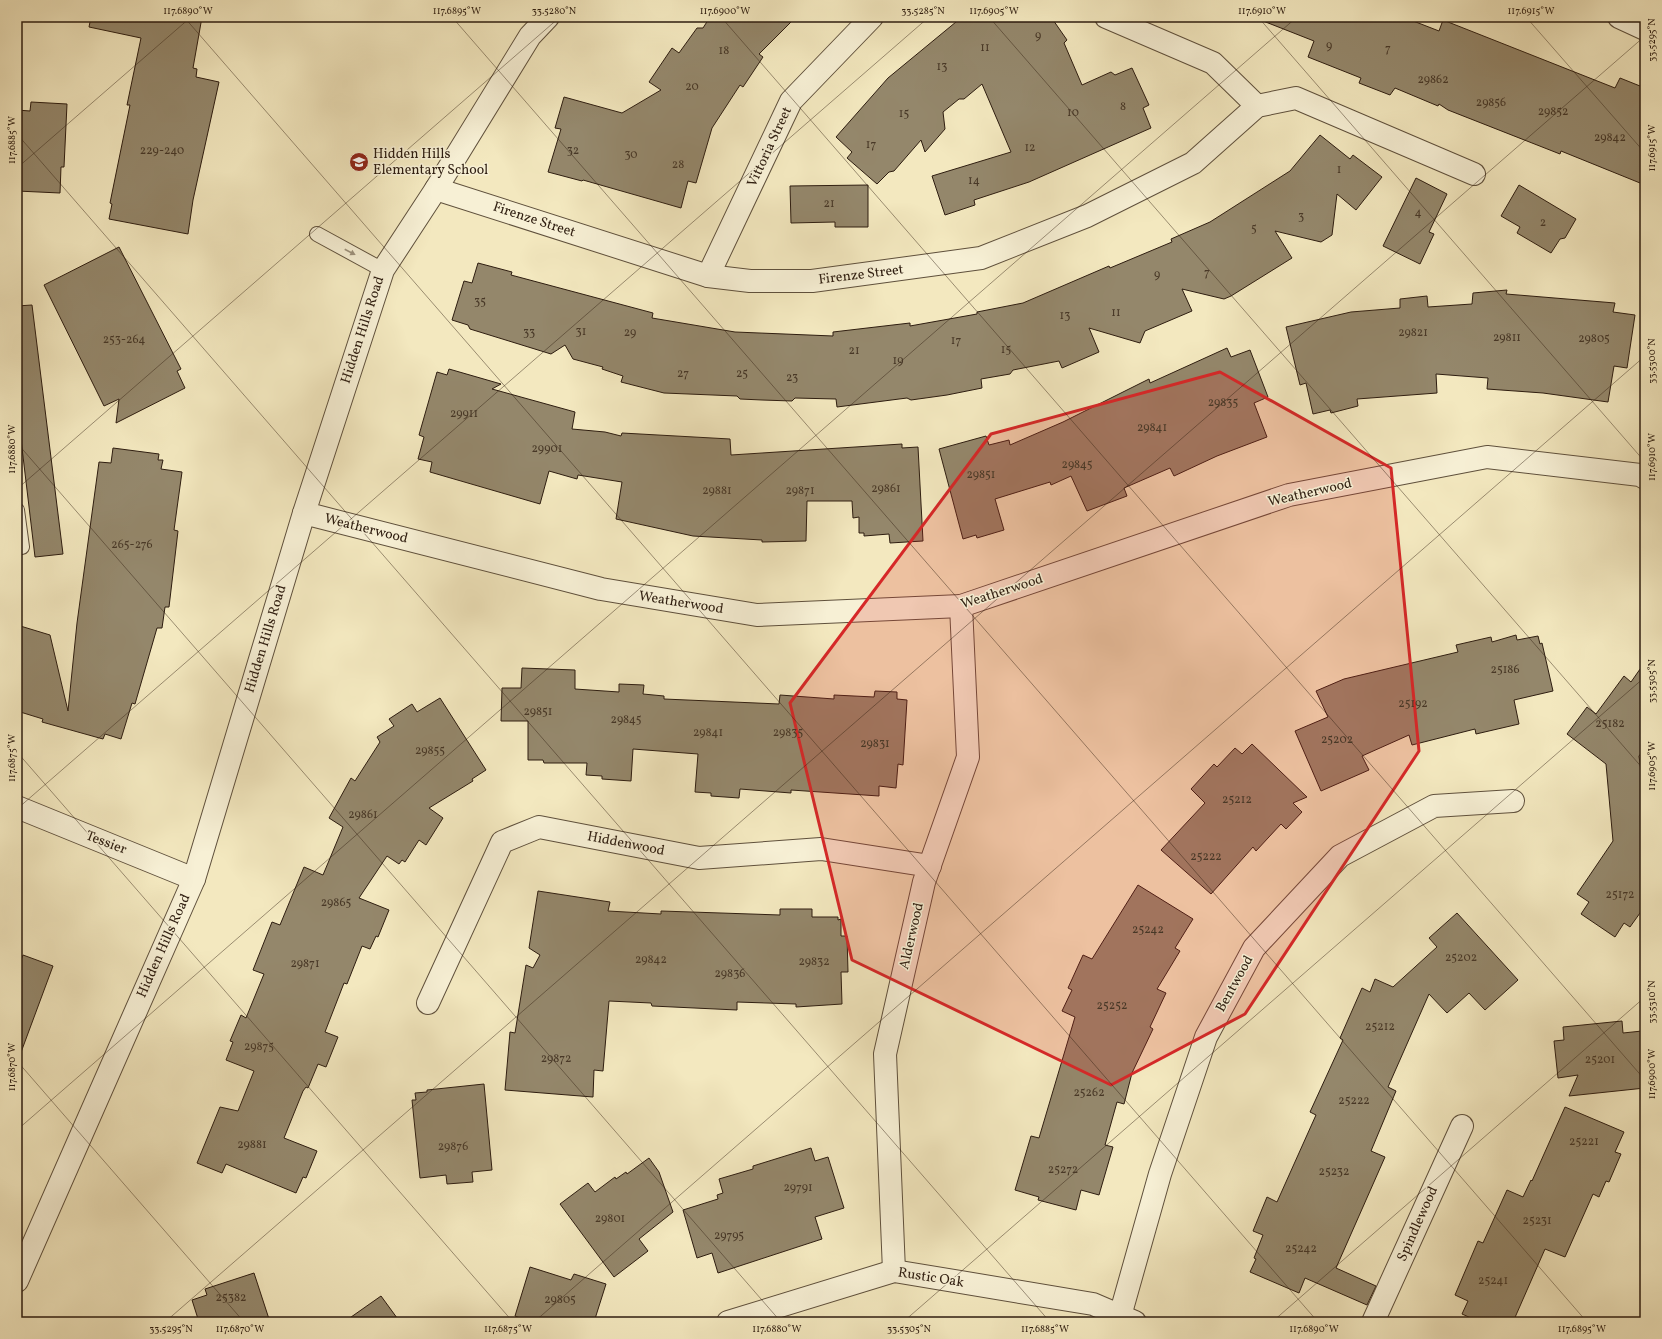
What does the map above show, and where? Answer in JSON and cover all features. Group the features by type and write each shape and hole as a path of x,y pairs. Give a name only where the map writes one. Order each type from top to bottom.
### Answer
{"street":[{"name":"Hidden Hills Road","path":"17,1281 194,880 304,513 383,270 436,189 530,36 548,17"},
{"name":"Vittoria Street","path":"708,276 791,101 872,17"},
{"path":"1106,17 1213,62 1257,106 1296,98 1474,174"},
{"path":"1619,17 1645,29"},
{"name":"Firenze Street","path":"436,189 708,276 750,281 812,281 981,258 1087,216 1193,163 1257,106"},
{"name":"Weatherwood","path":"304,513 601,589 757,615 961,606 1289,496 1486,457 1640,475 1645,478"},
{"name":"Alderwood","path":"894,1271 885,1054 924,882 968,757 961,606"},
{"name":"Bentwood","path":"1128,1319 1160,1174 1206,1037 1254,948 1340,856 1434,806 1513,801"},
{"name":"Tessier","path":"17,807 194,880"},
{"name":"Hiddenwood","path":"428,1003 502,842 539,827 698,858 821,849 930,866"},
{"name":"Spindlewood","path":"1373,1322 1462,1126"},
{"name":"Rustic Oak","path":"728,1322 894,1271 1093,1304 1128,1319"}],"lane":[{"path":"317,234 383,270"},
{"path":"17,510 22,547 17,548"}],"highlighted area":[{"path":"1220,372 1391,468 1419,751 1245,1014 1111,1085 852,960 790,703 991,434"}],"building":[{"path":"91,17 202,17 193,68 197,69 196,77 219,82 193,200 188,234 109,219 112,204 110,203 130,105 127,105 141,38 89,27"},
{"path":"710,17 796,17 759,54 763,57 743,87 740,85 712,128 696,183 688,181 681,208 583,180 548,172 561,129 555,128 564,97 622,113 661,90 649,82 672,48 679,53 697,28 703,28"},
{"path":"962,17 1051,17 1067,40 1064,43 1082,85 1111,72 1115,75 1132,68 1149,105 1143,108 1151,128 1029,182 974,200 975,205 945,215 932,176 1011,152 982,84 964,99 959,99 943,112 945,129 925,152 921,140 894,171 889,172 877,184 847,158 852,152 836,137 888,78"},
{"path":"1258,17 1403,17 1439,31 1443,20 1615,88 1620,78 1645,88 1645,185 1561,151 1560,154 1448,110 1439,104 1438,106 1395,88 1390,95 1359,83 1361,78 1308,57 1314,41 1258,19"},
{"path":"31,102 67,104 64,167 61,167 60,193 17,191 17,110 30,111"},
{"path":"1320,135 1350,159 1353,155 1382,177 1356,210 1337,194 1332,235 1321,242 1275,231 1292,258 1231,296 1224,299 1182,289 1192,311 1145,331 1140,343 1089,328 1099,352 1062,368 1059,361 1013,370 1010,374 981,379 982,388 911,400 907,398 837,407 836,399 795,398 792,401 762,400 740,399 737,396 664,393 621,382 623,376 602,369 603,367 573,359 565,345 551,354 470,329 468,325 452,320 464,281 472,283 478,263 512,272 511,275 653,313 652,318 735,332 833,336 833,332 910,323 910,326 977,314 977,312 1023,303 1109,266 1110,268 1172,242 1171,239 1210,222 1290,171"},
{"path":"1416,178 1447,194 1429,232 1434,234 1420,264 1383,246"},
{"path":"868,185 868,227 835,227 835,222 791,223 790,186"},
{"path":"1519,185 1576,219 1565,238 1560,239 1551,253 1517,233 1520,227 1501,216"},
{"path":"119,247 181,369 177,371 185,388 116,423 119,399 104,406 44,285"},
{"path":"1507,290 1506,294 1615,303 1613,312 1635,315 1627,368 1614,366 1608,402 1543,393 1487,389 1488,378 1436,374 1437,393 1357,399 1358,406 1331,413 1330,410 1313,414 1306,383 1300,385 1286,327 1351,312 1400,308 1400,299 1427,296 1428,307 1472,304 1473,293"},
{"path":"32,305 63,554 35,557 17,406 17,306"},
{"path":"1227,348 1231,357 1250,350 1268,397 1254,403 1267,437 1217,456 1174,476 1170,468 1124,488 1127,496 1087,511 1071,476 1051,485 1050,482 995,499 1004,530 977,538 976,535 963,539 939,449 986,436 989,445 1009,440 1010,445 1063,422 1149,379 1150,383"},
{"path":"449,369 501,384 492,389 575,412 572,429 605,432 621,436 622,433 730,439 731,455 902,444 902,448 918,447 923,541 890,543 889,534 864,536 864,533 859,533 859,517 853,518 852,501 807,501 806,541 762,542 762,540 693,536 616,519 622,482 578,475 577,479 549,471 540,504 430,472 432,462 418,459 424,437 419,435 437,372 447,375"},
{"path":"113,448 159,454 158,460 163,460 161,469 182,472 174,530 178,531 169,607 165,607 162,628 157,628 135,704 132,703 121,739 105,734 103,739 42,722 43,719 17,711 17,625 50,635 68,711 77,623 99,462 111,463"},
{"path":"1516,635 1517,640 1538,636 1540,644 1542,643 1553,691 1514,700 1519,724 1476,734 1475,729 1412,745 1409,735 1362,756 1369,770 1321,791 1295,731 1328,717 1316,691 1344,679 1458,652 1456,645 1491,637 1492,642"},
{"path":"1645,662 1645,748 1639,756 1643,787 1645,786 1645,906 1630,927 1624,923 1615,937 1581,914 1589,902 1577,894 1613,841 1606,764 1567,734 1587,707 1596,714 1624,676 1631,682"},
{"path":"522,668 575,670 575,689 619,692 619,684 644,685 643,694 664,696 664,699 779,704 780,695 834,699 834,695 874,697 875,691 897,692 897,699 907,700 903,765 898,764 896,788 879,786 879,796 791,790 791,793 740,789 739,798 711,796 711,793 695,792 698,754 633,749 631,781 602,779 602,776 586,775 587,763 544,763 543,760 528,760 528,721 501,721 502,688 521,688"},
{"path":"440,698 486,770 472,779 473,781 429,808 443,818 426,845 419,840 405,862 402,860 399,864 387,856 359,898 389,910 378,937 376,936 370,949 362,946 347,984 344,983 325,1032 338,1037 326,1067 318,1064 308,1088 306,1087 303,1091 284,1138 317,1151 306,1178 303,1177 296,1193 226,1164 222,1173 197,1163 220,1107 238,1111 254,1071 226,1060 233,1042 230,1041 241,1015 246,1018 264,974 253,970 272,922 280,925 304,867 323,875 343,827 329,818 351,778 355,781 380,742 377,737 394,726 389,719 412,704 417,712"},
{"path":"1252,744 1307,797 1293,803 1302,812 1286,829 1281,824 1256,851 1253,847 1211,894 1161,850 1205,803 1191,789 1214,764 1217,767 1235,748 1242,754"},
{"path":"1138,885 1193,919 1175,948 1180,951 1157,989 1166,993 1150,1027 1153,1029 1132,1073 1124,1104 1117,1102 1105,1145 1113,1147 1099,1195 1081,1190 1076,1210 1038,1200 1039,1197 1015,1190 1031,1136 1039,1138 1075,1017 1062,1011 1072,990 1068,988 1083,955 1092,959"},
{"path":"538,891 610,902 608,911 661,914 661,911 780,915 780,909 812,909 812,917 838,917 838,920 841,919 841,936 847,936 848,972 841,972 842,1004 796,1007 796,1004 737,1002 737,1010 652,1006 651,1003 609,1001 603,1071 594,1070 593,1097 505,1090 510,1032 515,1033 526,965 533,968 540,955 529,948"},
{"path":"1457,913 1518,980 1485,1010 1469,993 1447,1013 1429,994 1388,1087 1396,1091 1371,1151 1385,1157 1336,1268 1376,1286 1367,1305 1305,1278 1299,1293 1250,1272 1256,1259 1254,1258 1263,1235 1253,1231 1267,1197 1277,1202 1316,1115 1310,1112 1343,1040 1340,1038 1362,988 1370,992 1375,979 1393,987 1437,947 1429,938"},
{"path":"23,955 53,966 20,1055 17,1054 17,971"},
{"path":"1622,1021 1623,1033 1642,1031 1643,1045 1645,1045 1645,1088 1569,1096 1578,1075 1558,1078 1554,1041 1564,1040 1563,1027"},
{"path":"484,1084 492,1170 472,1172 473,1182 447,1184 446,1175 420,1178 412,1100 416,1100 415,1093 427,1092 427,1090"},
{"path":"1565,1107 1624,1132 1615,1152 1621,1154 1609,1182 1606,1181 1599,1197 1593,1194 1565,1257 1545,1249 1513,1322 1480,1322 1462,1314 1468,1301 1455,1295 1478,1241 1483,1243 1507,1190 1523,1197 1531,1180 1532,1181"},
{"path":"811,1148 815,1161 828,1157 844,1208 815,1217 822,1239 718,1273 712,1253 697,1258 683,1210 718,1199 717,1195 723,1193 719,1179 753,1169 753,1166"},
{"path":"649,1158 659,1172 673,1212 639,1239 648,1251 614,1277 560,1204 588,1183 595,1192 615,1177 616,1179 626,1172 627,1174"},
{"path":"530,1267 571,1280 574,1274 606,1284 594,1322 519,1322 520,1318 515,1316"},
{"path":"254,1273 270,1322 199,1322 192,1300 207,1295 205,1289"},
{"path":"381,1296 400,1322 344,1322"}],"place":[{"name":"Hidden Hills Elementary School","path":"359,162"}]}
